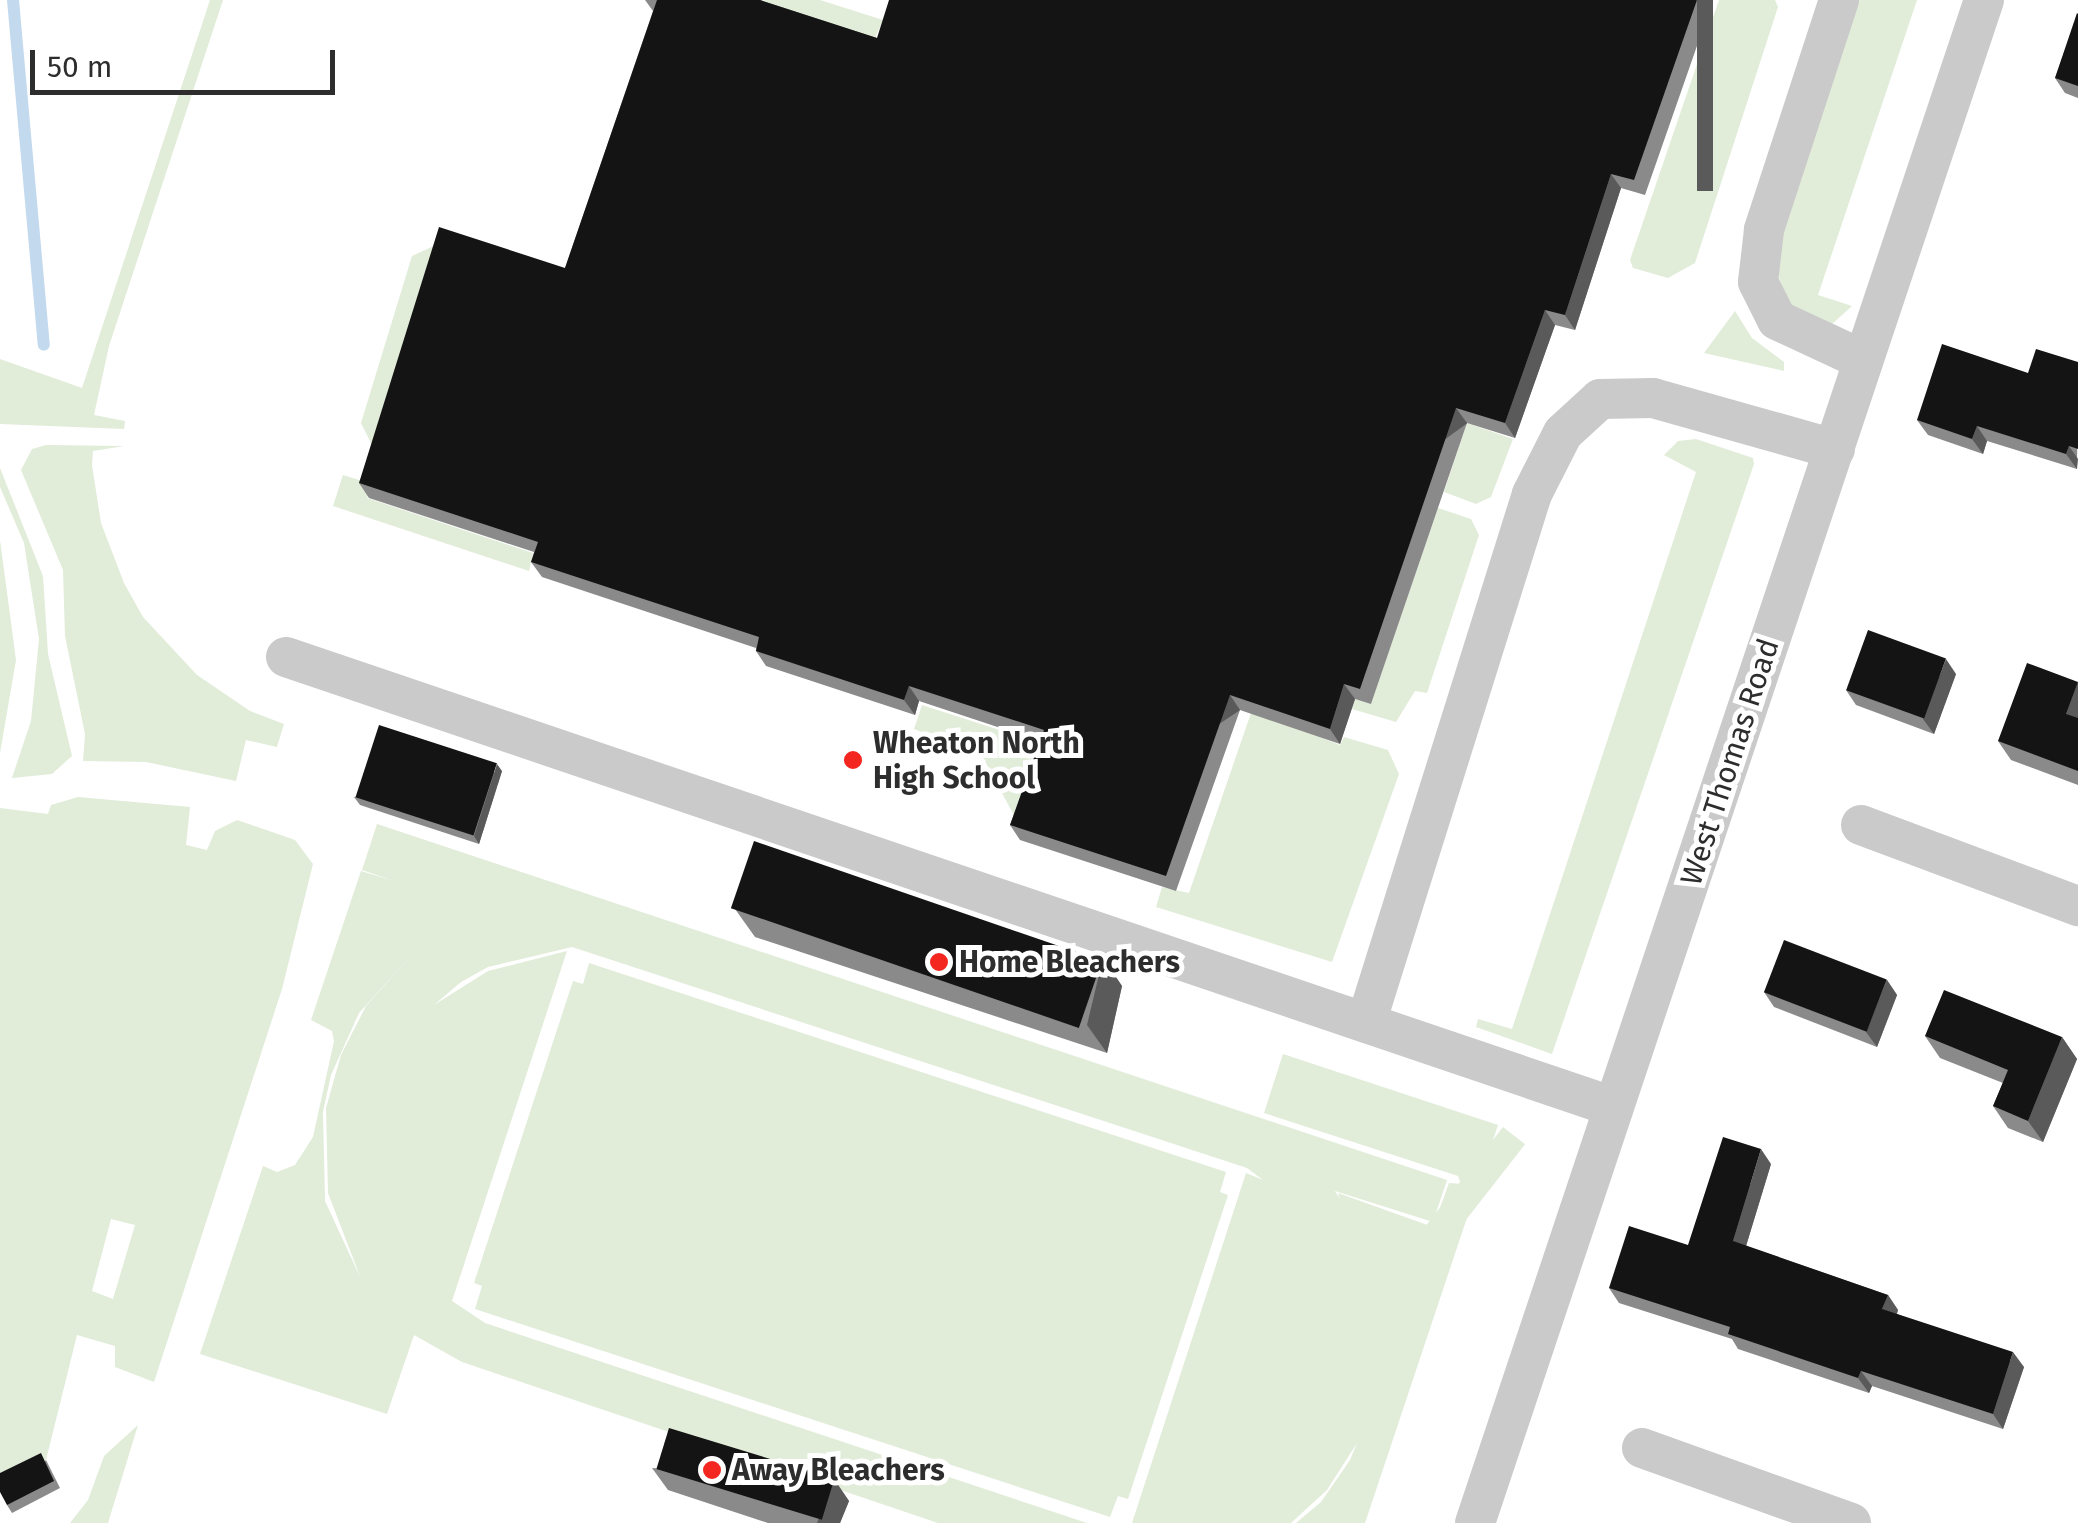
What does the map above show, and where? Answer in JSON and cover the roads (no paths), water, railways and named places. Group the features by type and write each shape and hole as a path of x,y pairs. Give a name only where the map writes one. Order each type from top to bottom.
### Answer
{"street":[{"path":"1839,0 1764,230 1758,282 1778,320 1863,360"},
{"name":"West Thomas Road","path":"1476,1523 1984,0"},
{"path":"1366,1023 1532,494 1563,433 1600,398 1652,398 1835,448"},
{"path":"286,657 1614,1107"},
{"path":"1861,826 2078,906"},
{"path":"1642,1448 1851,1523"}],"waterway":[{"path":"13,0 44,345"}],"place":[{"name":"Wheaton North High School","path":"853,760"},
{"name":"Home Bleachers","path":"939,962"},
{"name":"Away Bleachers","path":"712,1470"}]}
